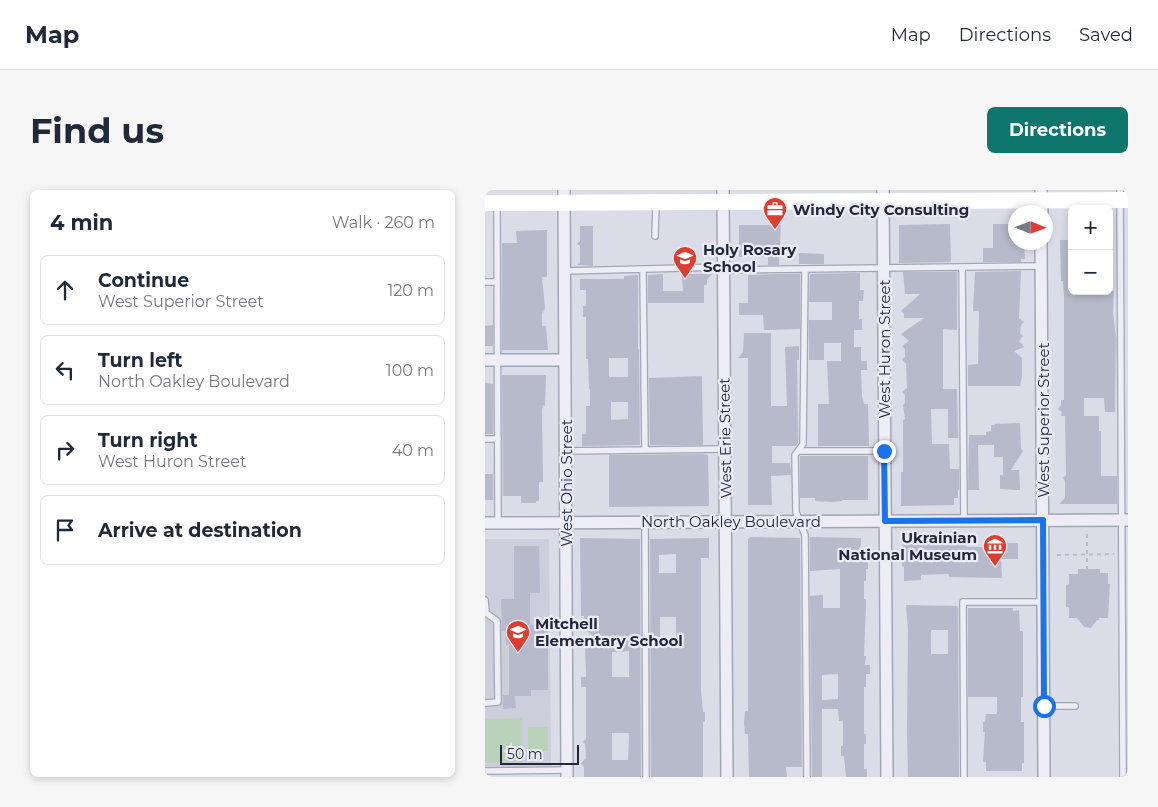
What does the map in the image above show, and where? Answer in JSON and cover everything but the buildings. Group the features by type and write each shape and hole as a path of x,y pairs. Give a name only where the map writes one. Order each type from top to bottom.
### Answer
{"main road":[{"path":"491,203 564,196 656,202 723,196 883,196 1041,201 1123,197"}],"street":[{"name":"West Ohio Street","path":"564,196 567,774"},
{"name":"West Erie Street","path":"723,196 727,777"},
{"name":"West Huron Street","path":"883,196 887,777"},
{"name":"West Superior Street","path":"1041,250 1044,777"},
{"path":"485,360 565,360"},
{"name":"North Oakley Boulevard","path":"485,523 1125,520"}],"lane":[{"path":"1123,197 1125,520 1123,777"},
{"path":"655,236 656,202"},
{"path":"491,203 497,282 498,523"},
{"path":"565,271 1041,266"},
{"path":"962,267 964,520"},
{"path":"805,269 803,444 795,455 796,512 805,535 807,777"},
{"path":"643,270 645,450"},
{"path":"485,282 497,282"},
{"path":"485,439 498,439"},
{"path":"566,451 725,449"},
{"path":"799,451 884,451"},
{"path":"645,522 647,777"},
{"path":"485,600 486,613 497,621 498,686 498,702 485,703"},
{"path":"963,777 963,602 1043,602"},
{"path":"1044,706 1075,706"},
{"path":"485,771 567,774"}],"path":[{"path":"1087,534 1087,569"},
{"path":"1057,555 1111,554"}],"shaded area":[{"name":"Mitchell Elementary School","path":"485,539 549,539 551,767 485,768"}],"green space":[{"path":"522,718 522,763 485,763 485,719"},
{"path":"528,727 548,727 548,751 528,751"}],"place":[{"name":"Windy City Consulting","path":"775,230"},
{"name":"Holy Rosary School","path":"685,279"},
{"name":"Ukrainian National Museum","path":"995,567"},
{"name":"Mitchell Elementary School","path":"518,653"}],"route":[{"path":"884,451 885,521 1043,520 1044,706"}]}
